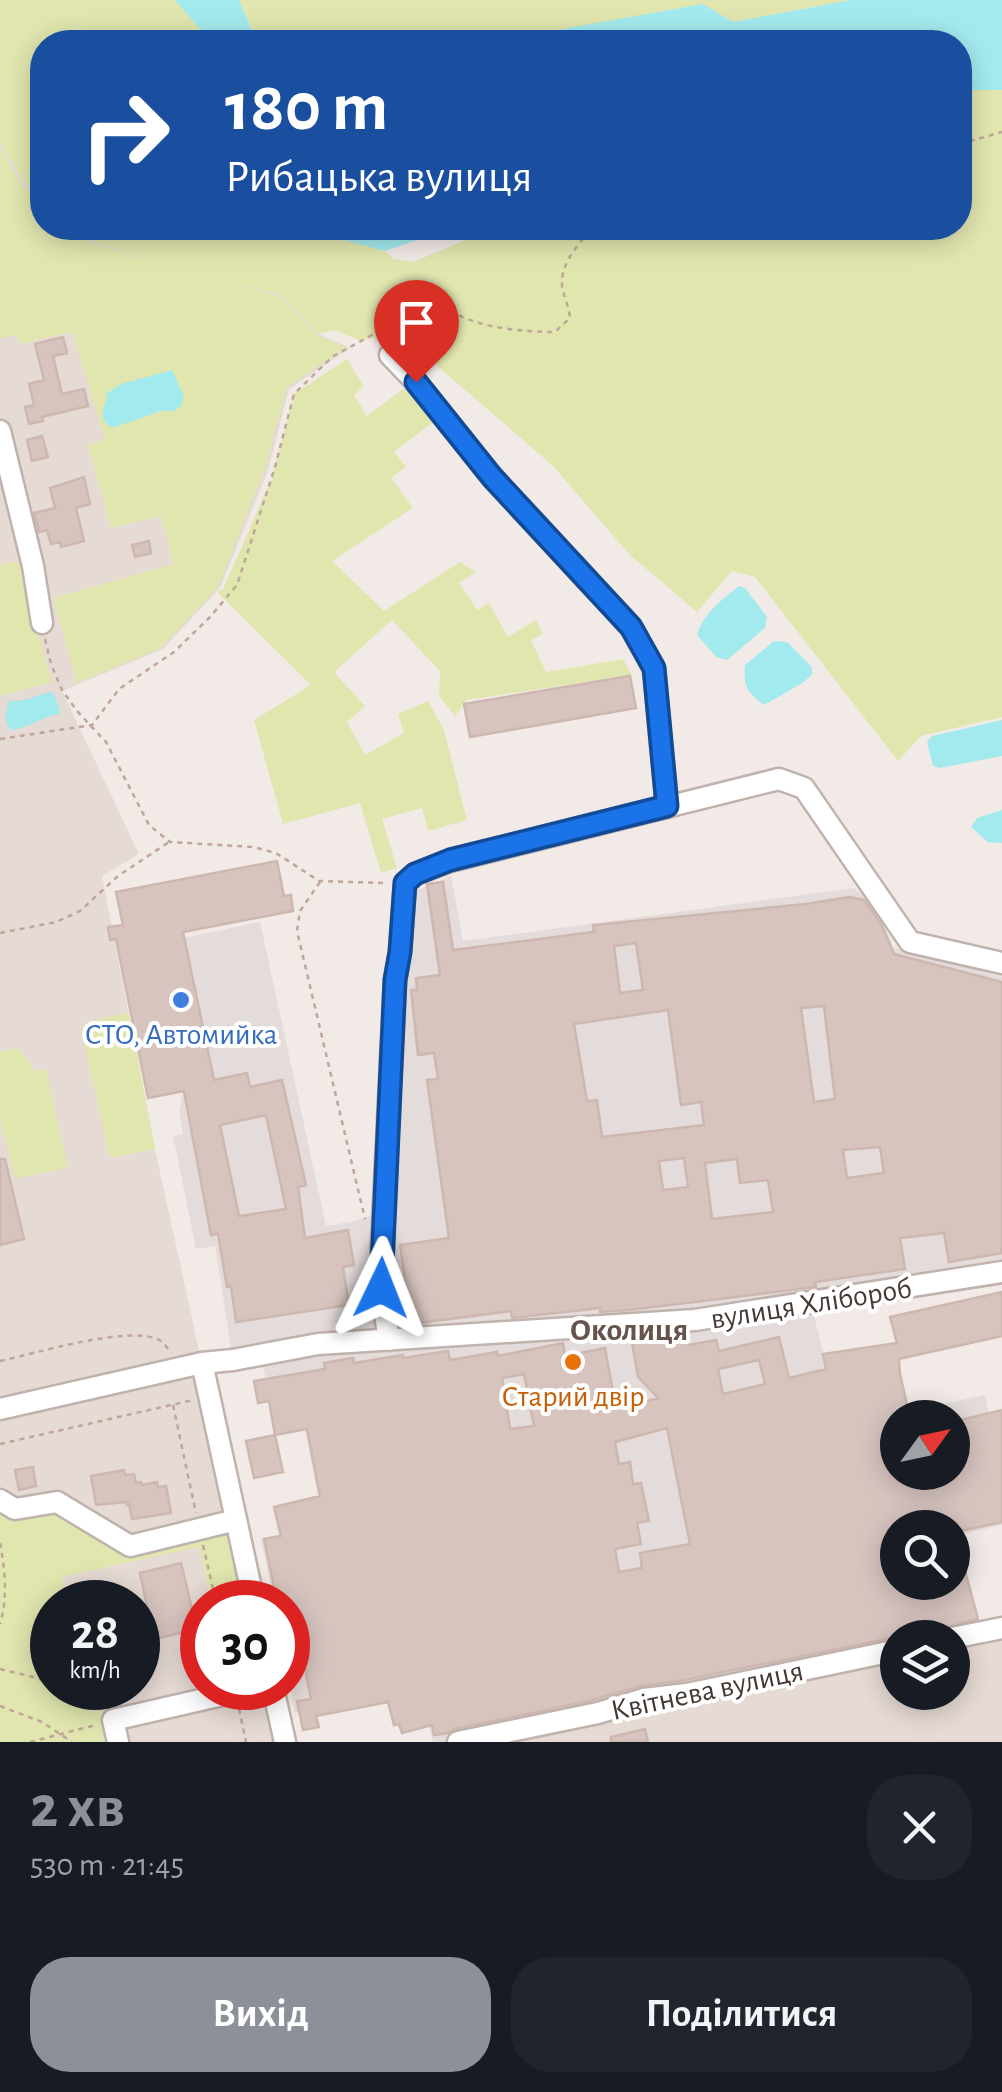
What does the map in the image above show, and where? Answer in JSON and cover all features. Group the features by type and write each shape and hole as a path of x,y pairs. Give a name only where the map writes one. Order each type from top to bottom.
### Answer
{"street":[{"path":"390,355 492,477 631,627 654,668 667,806"},
{"path":"0,431 33,566 42,623"},
{"path":"389,1340 380,1283 395,980 405,883 415,874 450,860 778,779 804,788 910,942 1002,963"},
{"name":"вулиця Хлібороб","path":"0,1409 194,1366 318,1344 694,1320 1002,1272"},
{"path":"194,1366 209,1396 249,1580"},
{"path":"0,1500 15,1509 56,1502 130,1546 236,1520"},
{"path":"970,1634 1002,1628"},
{"name":"Квітнева вулиця","path":"458,1742 598,1713 644,1699 688,1694 880,1654"},
{"path":"118,1742 113,1720 180,1705"},
{"path":"278,1710 285,1742"}],"path":[{"path":"972,141 1002,132"},
{"path":"0,739 92,725 119,689 174,652 210,618 237,585 294,394 332,357 379,331 386,318 406,302 431,296 452,313 489,325 556,332 570,318 562,274 583,240"},
{"path":"379,331 390,355"},
{"path":"42,623 51,664 62,690 106,742 150,825 170,842"},
{"path":"0,933 56,922 80,911 118,876 170,842 253,847 276,853 321,881 405,883"},
{"path":"321,881 300,911 297,931 368,1231"},
{"path":"0,1362 135,1334 160,1340 194,1366"},
{"path":"0,1444 209,1396"},
{"path":"173,1405 211,1580"},
{"path":"0,1544 5,1567 0,1624"},
{"path":"0,1669 30,1676"},
{"path":"0,1706 42,1722 72,1742"},
{"path":"98,1710 113,1720"},
{"path":"245,1710 246,1742"},
{"path":"30,1742 113,1720"}],"shaded area":[{"path":"0,142 30,188 30,240 91,240 210,279 280,294 319,334 350,348 289,389 268,471 220,588 163,649 62,691 139,854 102,876 155,1149 236,1520 130,1546 0,1500"},
{"path":"451,876 463,941 854,888 875,904 894,948 1002,977 1002,1272 811,1303 841,1426 880,1418 880,1490 970,1490 970,1400 962,1400 985,1395 1002,1477 1002,1525 970,1533 970,1510 880,1510 880,1600 969,1600 978,1633 970,1635 970,1620 880,1620 880,1654 458,1742 433,1742 419,1686 310,1710 310,1580 269,1580 261,1539 323,1523 301,1410 273,1416 261,1355 233,1360 215,1246 196,1249 173,1136 183,1134 179,1112 183,1093 154,944 260,922 326,1226 385,1212 400,952 415,891"},
{"path":"200,1546 207,1580 180,1580 180,1694 160,1698 160,1580 62,1577"},
{"path":"1002,1628 1002,1742 459,1742 880,1654 880,1710 970,1710 970,1635"},
{"path":"180,1705 180,1710 278,1710 285,1742 118,1742 113,1720"}],"green space":[{"path":"0,0 175,0 201,30 30,30 30,188 0,142"},
{"path":"239,0 851,0 733,22 563,30 252,30"},
{"path":"972,83 1002,83 1002,717 921,736 898,761 755,577 732,571 697,612 630,555 553,466 398,332 361,341 334,330 319,334 280,294 231,283 279,296 317,335 346,348 287,387 265,468 218,587 161,648 77,683 53,598 174,564 161,516 111,528 88,445 105,439 72,332 20,344 16,335 0,338 0,147 21,184 30,192 30,240 88,240 162,265 91,240 345,240 385,251 393,259 413,262 466,240 972,240"},
{"path":"347,359 364,386 354,395 367,416 408,385 436,420 394,452 406,467 391,478 413,508 332,561 384,611 460,562 476,572 459,583 477,610 489,603 508,637 536,620 543,634 531,640 546,672 623,659 632,675 467,700 455,716 439,696 440,671 392,620 334,672 365,706 347,722 365,755 404,733 398,714 428,701 444,730 467,820 428,831 422,808 382,819 397,868 381,873 360,803 283,824 254,720 311,685 217,592 223,589 272,478 294,394"},
{"path":"18,561 52,682 0,696 0,565"},
{"path":"129,1013 155,1149 110,1158 82,1032 98,1019"},
{"path":"20,1049 34,1071 46,1069 68,1168 15,1178 0,1120 0,1052"},
{"path":"0,1500 57,1502 130,1546 236,1520 249,1580 207,1580 199,1547 62,1577 63,1580 30,1580 30,1710 157,1710 114,1720 118,1742 0,1742"},
{"path":"180,1693 180,1705 160,1709 160,1698"}],"water":[{"path":"175,0 239,0 252,30 201,30"},
{"path":"851,0 1002,0 1002,90 972,90 972,30 563,30 703,4 733,22"},
{"path":"345,240 417,240 385,251"},
{"path":"172,370 184,397 181,406 112,428 106,423 102,415 107,393 121,384"},
{"path":"739,586 745,588 767,617 765,628 727,660 716,657 697,635 708,614"},
{"path":"774,641 787,642 812,667 812,675 764,705 747,688 745,665"},
{"path":"54,693 59,714 10,730 5,718 9,701"},
{"path":"1002,720 1002,756 933,766 927,742 932,736"},
{"path":"1002,810 1002,843 988,842 971,827 977,818"}],"building":[{"path":"63,337 67,353 53,356 62,394 84,389 88,406 29,424 25,407 34,405 29,384 44,380 35,344"},
{"path":"42,436 48,457 32,461 27,440"},
{"path":"84,477 90,504 76,508 84,541 61,547 60,542 51,544 47,530 39,532 34,513 55,508 50,488"},
{"path":"149,541 151,553 135,557 132,545"},
{"path":"630,676 636,708 470,737 464,704"},
{"path":"277,861 284,896 291,895 293,911 183,932 214,1080 247,1073 250,1087 282,1080 306,1185 298,1187 305,1238 348,1230 354,1265 343,1267 349,1305 236,1322 218,1234 211,1235 184,1091 148,1098 116,939 110,940 108,927 123,925 116,892","holes":["266,1115 286,1209 239,1216 220,1125"]},
{"path":"443,882 453,950 594,932 593,925 849,897 864,900 881,924 894,954 1002,982 1002,1253 949,1262 944,1233 900,1238 905,1269 815,1282 816,1287 629,1310 600,1312 600,1308 512,1318 511,1311 411,1324 400,1245 449,1238 427,1080 438,1079 434,1053 418,1055 411,990 417,990 416,978 440,975 427,884","holes":["636,943 643,990 620,993 614,946","824,1006 835,1099 814,1102 801,1008","668,1010 681,1105 701,1102 704,1125 602,1137 597,1100 587,1101 574,1024","880,1147 884,1173 847,1178 843,1150","684,1158 688,1187 663,1190 659,1161","737,1159 740,1183 768,1180 773,1212 712,1219 705,1163"]},
{"path":"0,1159 5,1159 24,1239 0,1245"},
{"path":"1002,1292 1002,1336 899,1359 906,1400 880,1400 880,1490 970,1490 970,1418 1002,1410 1002,1522 970,1529 970,1510 880,1510 880,1600 970,1600 970,1589 978,1619 880,1620 880,1640 640,1686 448,1733 434,1735 432,1725 402,1733 399,1724 394,1725 388,1702 316,1716 319,1727 303,1730 299,1710 310,1710 311,1699 310,1580 272,1580 264,1539 281,1536 274,1507 320,1496 307,1429 275,1435 269,1401 258,1403 254,1381 325,1369 324,1363 353,1358 354,1363 448,1351 450,1360 497,1352 498,1356 563,1343 565,1356 605,1348 616,1409 658,1398 638,1377 632,1342 687,1334 689,1345 716,1340 719,1351 779,1337 789,1378 826,1369 823,1354 897,1343 890,1317","holes":["759,1360 765,1384 723,1394 718,1369","524,1374 534,1426 510,1429 502,1378","667,1428 690,1544 640,1553 642,1568 619,1572 615,1549 641,1544 637,1523 649,1521 641,1483 633,1484 630,1462 619,1464 615,1442"]},
{"path":"275,1435 283,1472 254,1478 246,1441"},
{"path":"33,1467 36,1486 19,1490 15,1470"},
{"path":"124,1470 125,1475 134,1474 136,1483 157,1482 158,1487 166,1486 171,1513 132,1519 127,1502 96,1505 91,1476"},
{"path":"181,1563 185,1580 180,1580 180,1633 160,1638 160,1580 141,1580 140,1573"},
{"path":"645,1729 648,1742 611,1742 611,1737"}],"place":[{"name":"СТО, Автомийка","path":"181,1000"},
{"name":"Старий двір","path":"573,1362"}],"district":[{"name":"Околиця","path":"629,1329"}],"route":[{"path":"381,1288 395,980 405,883 415,874 450,860 667,806 654,668 631,627 492,477 416,382"}]}
